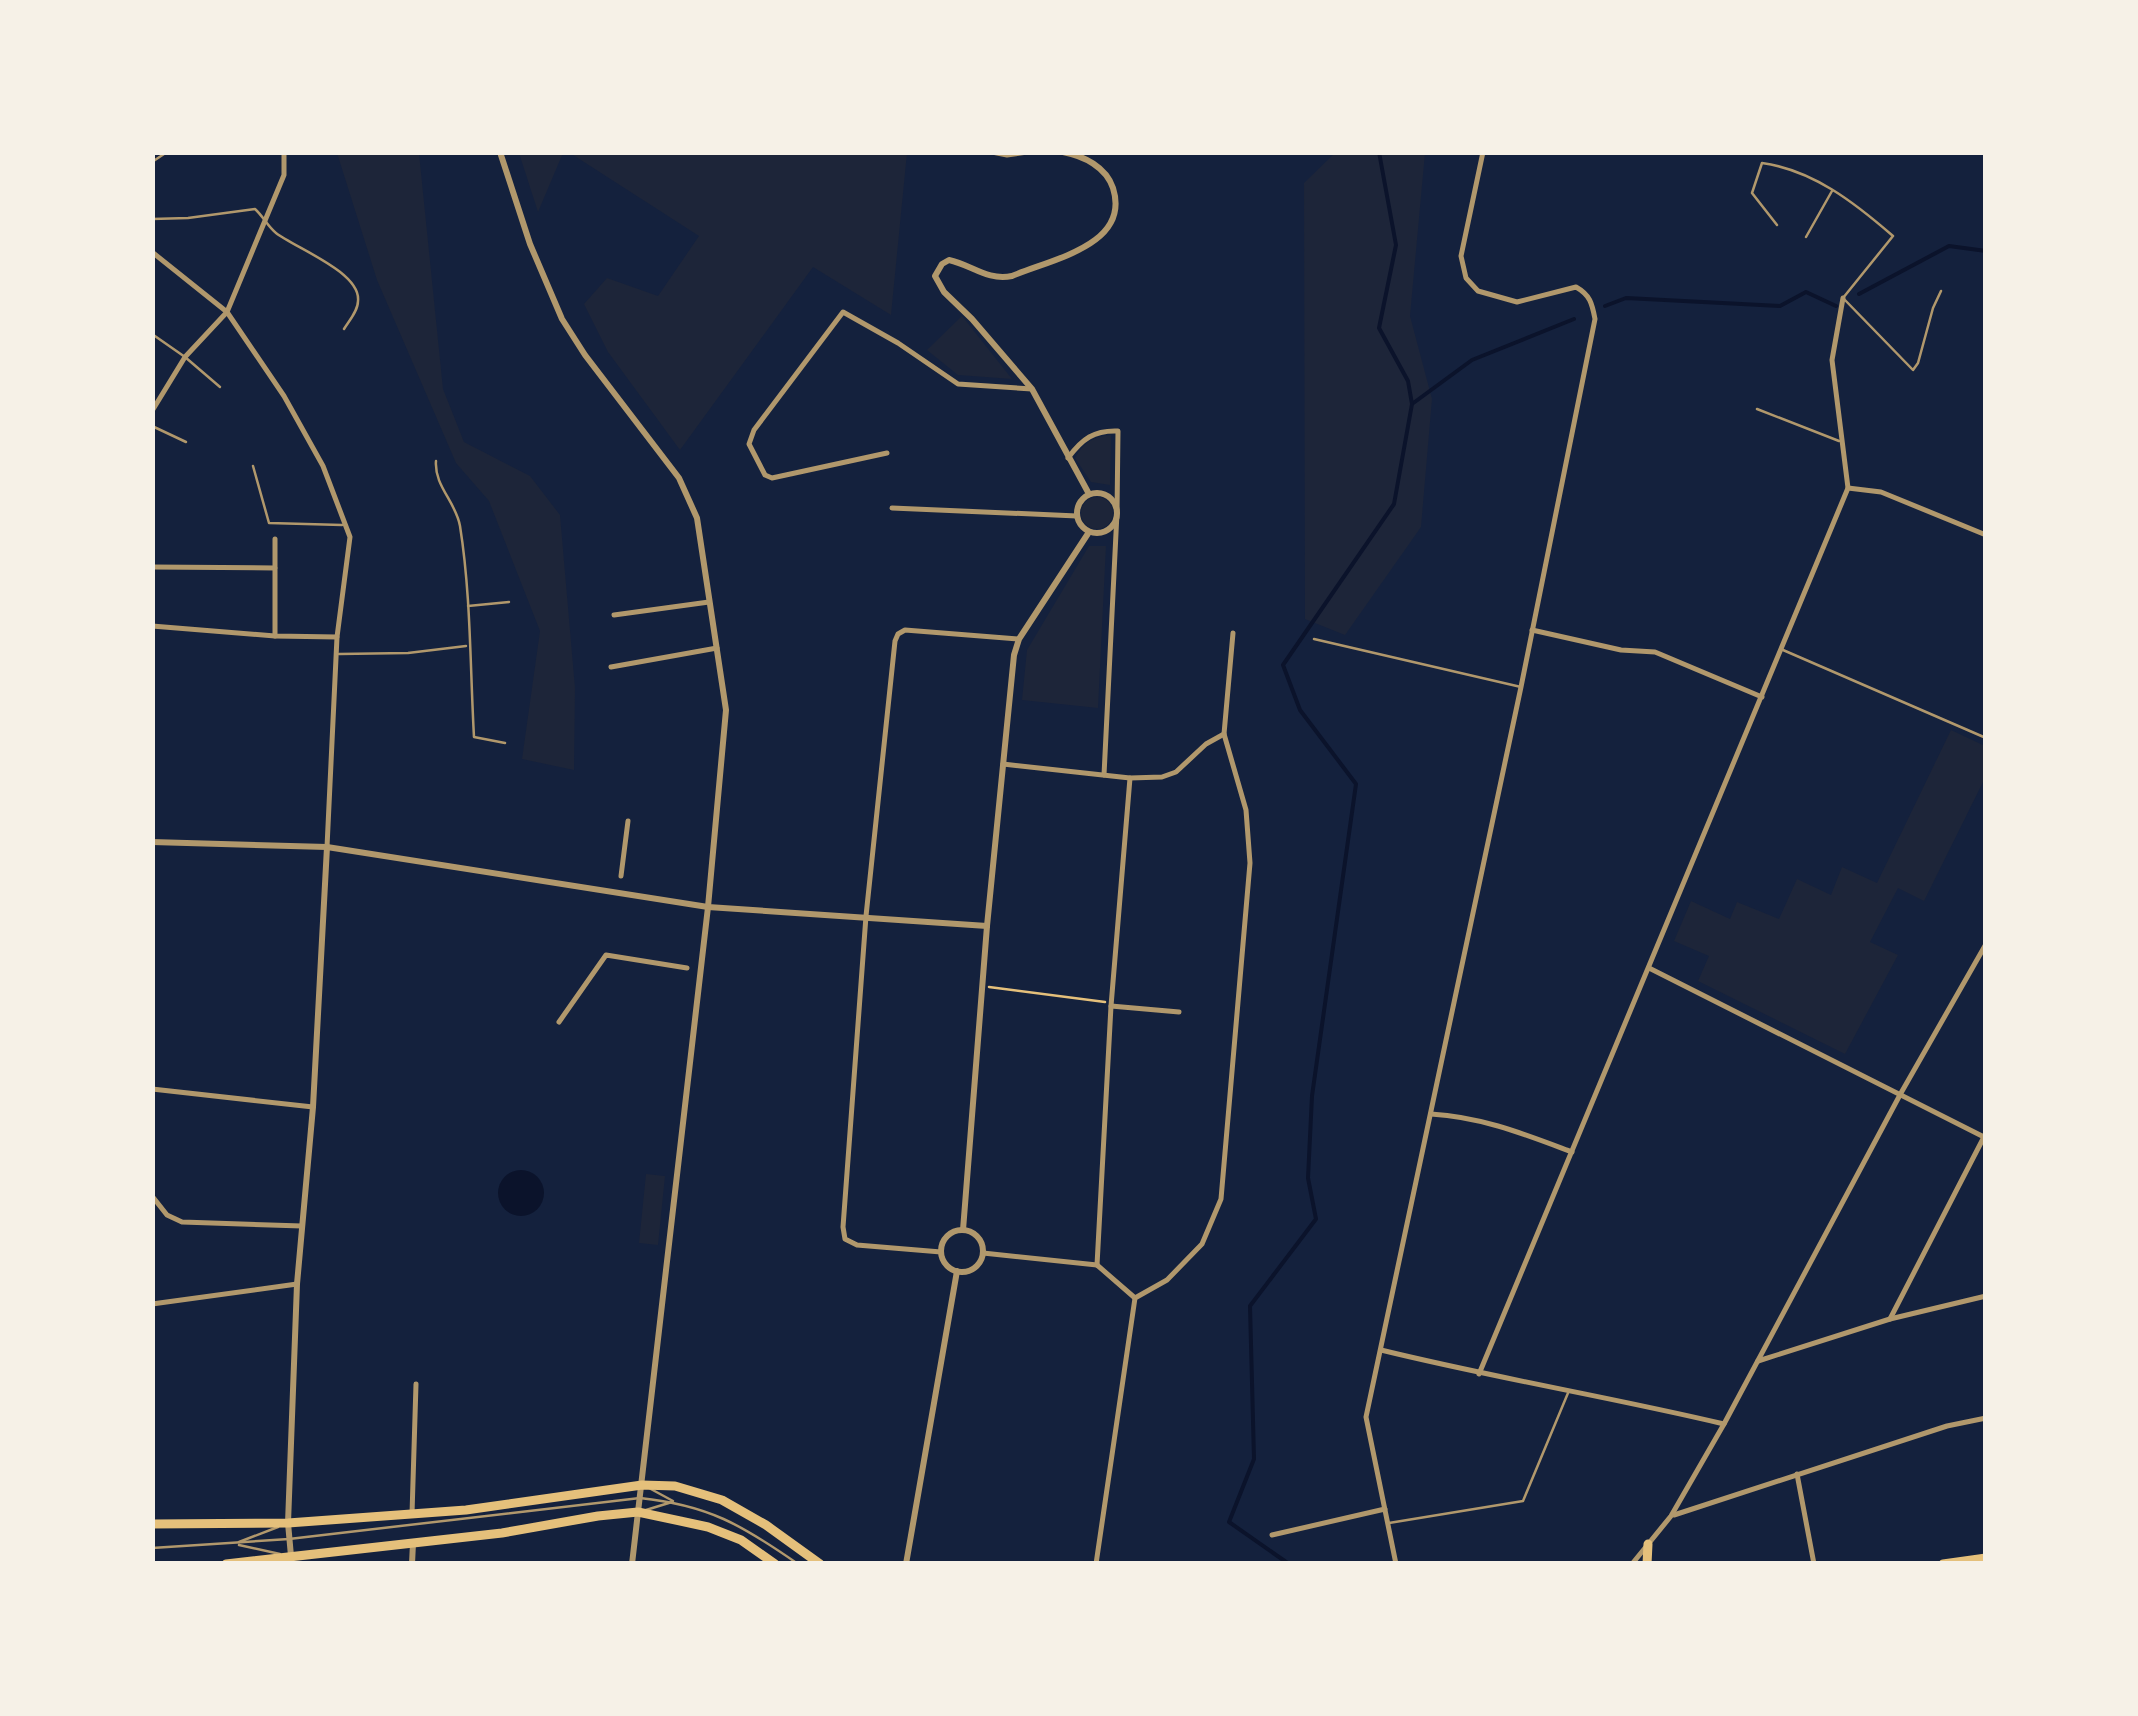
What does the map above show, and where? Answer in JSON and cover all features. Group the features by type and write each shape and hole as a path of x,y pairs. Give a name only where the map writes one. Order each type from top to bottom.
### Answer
{"main road":[{"path":"152,1524 288,1523 412,1514 528,1503 642,1484 674,1486 722,1500 766,1525 820,1564"},
{"path":"226,1564 502,1534 638,1512 708,1527 741,1540 774,1564"},
{"path":"1646,1564 1648,1544"},
{"path":"1944,1564 1986,1558"}],"street":[{"path":"152,411 185,357 227,312 284,174 284,152"},
{"path":"500,152 530,244 562,319 685,492 697,518 726,710 708,906 632,1564"},
{"path":"992,152 1007,156 1027,152"},
{"path":"1063,152 1102,169 1112,184 1114,220 1102,238 1012,276 987,276 949,260 935,276 944,292 972,318 1032,388 1088,494"},
{"path":"1396,1564 1366,1417 1595,319 1592,302 1576,286 1517,302 1478,291 1466,278 1461,256 1483,152"},
{"path":"152,252 227,312 284,396 324,466 350,537 337,637 313,1107 296,1284 288,1523 291,1556"},
{"path":"1480,1374 1848,488 1832,360 1843,298"},
{"path":"887,453 772,478 764,476 748,444 754,430 843,312 898,342 958,384 1032,388"},
{"path":"1068,458 1090,435 1118,430 1118,513 1104,775"},
{"path":"1848,488 1881,492 1986,535"},
{"path":"1088,494 1108,496 1118,513"},
{"path":"1088,494 1079,503 1076,516 1088,532"},
{"path":"892,508 1076,516"},
{"path":"1088,532 1108,530 1118,513"},
{"path":"963,1230 1014,656 1020,639 1088,532"},
{"path":"274,636 275,539"},
{"path":"152,566 275,568"},
{"path":"614,615 712,602"},
{"path":"152,626 337,637"},
{"path":"941,1252 857,1246 845,1239 842,1227 866,916 898,634 905,630 1020,639"},
{"path":"1532,630 1621,650 1655,652 1762,697"},
{"path":"1135,1298 1166,1280 1202,1244 1221,1199 1250,863 1246,810 1224,734 1232,632"},
{"path":"611,666 719,648"},
{"path":"1003,764 1130,778 1162,777 1176,772 1206,744 1224,734"},
{"path":"1097,1265 1111,1004 1130,778"},
{"path":"622,876 628,821"},
{"path":"152,842 328,847 708,906 987,926"},
{"path":"1633,1562 1671,1516 1724,1424 1901,1093 1986,944"},
{"path":"558,1022 606,955 687,968"},
{"path":"1650,968 1985,1136 1890,1319"},
{"path":"1111,1004 1179,1012"},
{"path":"152,1088 313,1107"},
{"path":"1431,1114 1494,1122 1572,1152"},
{"path":"152,1196 166,1216 182,1222 302,1226"},
{"path":"963,1230 981,1242 983,1253 974,1268 957,1271 941,1252 944,1240 952,1232 963,1230"},
{"path":"983,1253 1097,1265 1135,1298"},
{"path":"906,1564 957,1271"},
{"path":"152,1304 296,1284"},
{"path":"1758,1362 1890,1319 1986,1296"},
{"path":"1096,1564 1135,1298"},
{"path":"1381,1350 1724,1424"},
{"path":"412,1514 416,1384"},
{"path":"1671,1516 1947,1426 1986,1418"},
{"path":"1798,1474 1814,1564"},
{"path":"1272,1535 1385,1509"},
{"path":"412,1564 413,1541"}],"lane":[{"path":"152,162 167,152"},
{"path":"1777,225 1752,194 1762,163 1789,167 1832,190 1893,236 1843,298 1913,370 1941,291"},
{"path":"1806,237 1832,190"},
{"path":"152,219 256,209 273,231 332,266 350,282 358,295 358,305 344,329"},
{"path":"152,334 220,388"},
{"path":"1757,409 1841,442"},
{"path":"152,426 186,442"},
{"path":"436,461 435,475 460,520 474,737 505,743"},
{"path":"253,466 269,523 344,525"},
{"path":"468,606 510,602"},
{"path":"1314,639 1521,687"},
{"path":"338,654 408,653 468,646"},
{"path":"1782,649 1986,738"},
{"path":"1388,1523 1523,1501 1569,1390"},
{"path":"642,1484 674,1502"},
{"path":"152,1548 290,1539 640,1498 715,1513 755,1534 798,1564"},
{"path":"638,1512 674,1502"},
{"path":"232,1544 288,1523"},
{"path":"232,1544 291,1556"}],"path":[{"path":"982,986 1111,1004"}],"shaded area":[{"path":"337,153 419,153 443,389 464,442 530,476 560,515 575,688 574,770 522,759 540,631 489,501 456,463 377,280"},
{"path":"519,153 563,153 538,212"},
{"path":"570,153 907,153 891,315 813,267 680,450 608,352 584,304 607,278 658,296 699,236"},
{"path":"1335,153 1425,153 1410,316 1432,399 1421,527 1345,635 1305,619 1304,183"},
{"path":"962,316 1012,379 958,375 927,350"},
{"path":"1111,435 1110,485 1091,482 1075,458 1090,441"},
{"path":"1097,497 1108,502 1113,513 1108,524 1097,529 1086,524 1081,513 1086,502"},
{"path":"1089,546 1106,546 1098,708 1022,700 1027,650"},
{"path":"1951,730 1985,746 1985,778 1924,901 1898,888 1870,942 1898,955 1845,1054 1698,981 1709,956 1674,941 1691,901 1730,919 1737,902 1779,919 1797,879 1831,895 1842,867 1877,883"},
{"path":"521,1170 537,1177 544,1193 537,1209 521,1216 505,1209 498,1193 505,1177"},
{"path":"646,1174 665,1176 658,1245 639,1243"}],"waterway":[{"path":"1289,1564 1229,1522 1254,1459 1250,1306 1316,1219 1308,1178 1312,1096 1356,784 1300,710 1283,665 1394,504 1412,404 1408,381 1379,328 1396,245 1379,152"},
{"path":"1859,294 1949,246 1986,251"},
{"path":"1605,306 1626,298 1780,306 1806,292 1836,306"},
{"path":"1412,404 1472,360 1574,319"}]}
